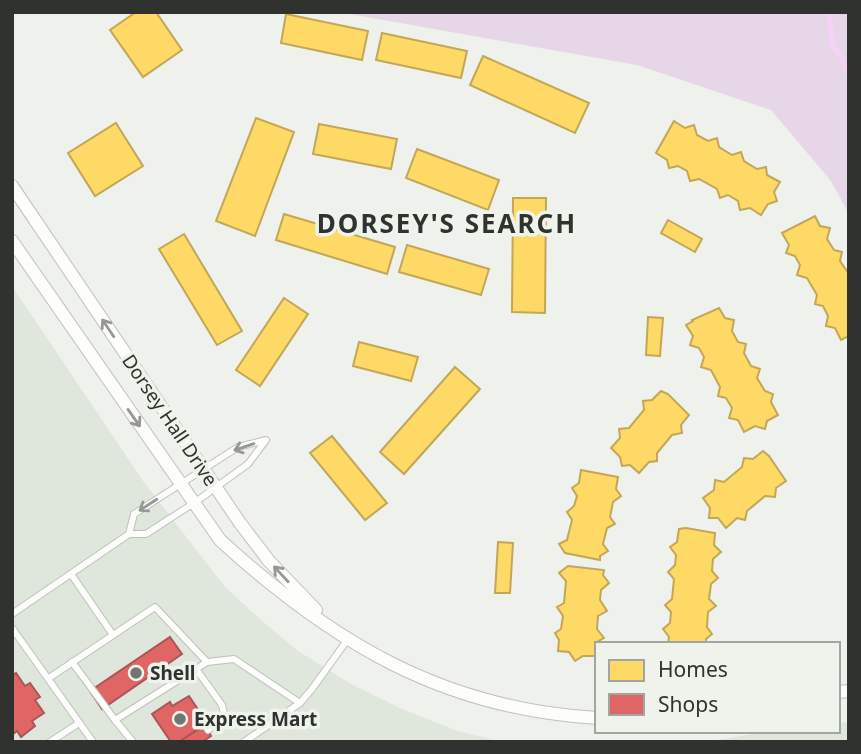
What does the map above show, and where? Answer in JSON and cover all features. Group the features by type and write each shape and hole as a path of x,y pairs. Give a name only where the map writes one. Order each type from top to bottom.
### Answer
{"street":[{"name":"Dorsey Hall Drive","path":"12,186 216,488 269,561 348,639"},
{"name":"Dorsey Hall Drive","path":"12,241 220,540 258,575 348,639 414,676 504,706 560,716 595,718"}],"lane":[{"path":"12,614 129,534 146,534 216,488 248,464 266,440 239,447 134,514 129,534"},
{"path":"71,574 113,635"},
{"path":"49,678 155,607 207,662"},
{"path":"12,628 93,742"},
{"path":"244,742 300,704 348,639"},
{"path":"115,720 207,662 234,659 300,704"},
{"path":"72,662 133,742"},
{"path":"196,669 222,705 225,714 208,730"},
{"path":"50,742 79,723"}],"shaded area":[{"path":"338,12 849,12 849,214 831,181 771,110 637,65"},
{"path":"12,286 143,481 225,587 298,651 349,683 404,710 458,731 502,742 12,742"},
{"path":"849,722 849,742 705,742 760,733 840,733 840,723"}],"building: Homes":[{"path":"136,12 156,12 182,50 143,77 110,30"},
{"path":"286,14 368,31 362,60 281,43"},
{"path":"382,33 467,51 461,78 376,60"},
{"path":"483,56 589,103 575,133 470,85"},
{"path":"256,118 294,132 255,236 216,221"},
{"path":"674,121 685,128 694,125 697,135 708,141 717,138 719,147 732,155 741,152 744,161 757,169 766,167 767,175 780,182 774,192 777,201 768,204 761,215 750,208 740,210 738,201 728,195 720,198 717,189 699,179 690,181 687,171 678,166 669,168 667,160 656,153"},
{"path":"116,123 143,166 95,196 68,153"},
{"path":"319,124 397,139 391,169 313,154"},
{"path":"417,149 499,180 488,210 406,178"},
{"path":"513,198 546,198 545,313 512,312"},
{"path":"284,214 395,247 387,274 276,240"},
{"path":"815,216 820,226 830,228 827,239 834,250 842,252 840,261 849,274 849,336 841,340 835,328 826,326 828,316 823,306 815,304 817,295 807,278 797,275 800,265 795,256 786,253 789,245 782,233"},
{"path":"668,220 702,239 695,252 661,233"},
{"path":"184,234 242,331 217,345 159,249"},
{"path":"407,245 489,269 481,295 399,272"},
{"path":"284,298 308,314 260,386 236,370"},
{"path":"719,308 725,318 734,320 732,331 738,342 746,344 744,353 751,366 760,369 757,378 765,391 773,394 771,402 778,415 767,421 765,429 755,426 744,432 738,420 729,418 732,408 726,398 718,396 720,387 711,370 701,367 704,357 699,348 690,345 693,336 686,325"},
{"path":"648,317 663,318 660,356 646,355"},
{"path":"359,342 418,357 411,381 353,366"},
{"path":"455,367 480,389 404,474 380,452"},
{"path":"661,391 668,394 689,415 681,425 682,433 672,435 657,453 657,461 649,462 639,473 630,465 622,466 620,457 611,448 620,438 619,429 629,428 644,410 643,401 652,400"},
{"path":"332,436 387,503 365,520 310,453"},
{"path":"763,451 786,481 776,488 775,497 765,496 747,511 745,520 737,518 726,528 718,518 709,518 710,508 703,498 714,490 715,480 724,482 742,467 744,458 753,459"},
{"path":"581,470 618,477 616,489 621,496 613,502 610,517 615,524 607,528 603,544 608,551 600,556 600,560 565,553 559,544 567,540 572,520 567,512 574,506 577,496 572,488 579,483"},
{"path":"679,529 715,533 714,545 721,552 713,559 712,571 718,578 711,584 709,599 716,606 708,612 707,627 712,634 706,642 668,642 669,637 663,629 670,623 671,612 665,605 672,599 674,579 668,572 675,565 676,555 670,547 677,542"},
{"path":"498,542 513,543 510,593 495,593"},
{"path":"568,566 604,570 603,575 609,583 601,590 600,600 607,611 598,616 597,629 604,638 595,642 595,656 583,656 575,661 569,652 558,651 559,640 555,633 561,629 563,616 557,607 564,603 566,581 559,573"}],"building: Shops":[{"name":"Shell","path":"170,637 182,654 102,709 90,691"},
{"path":"16,673 25,686 30,683 40,697 35,700 44,713 32,721 35,726 21,737 17,731 12,735 12,676"},
{"name":"Express Mart","path":"189,696 207,723 179,742 171,742 152,714 170,702 172,706"},
{"path":"205,725 211,736 202,742 179,742"}],"waterway":[{"path":"829,12 833,47 840,55 849,76"}],"place":[{"name":"Shell","path":"136,673"},
{"name":"Express Mart","path":"180,719"}],"district":[{"name":"DORSEY'S SEARCH","path":"447,224"}]}
